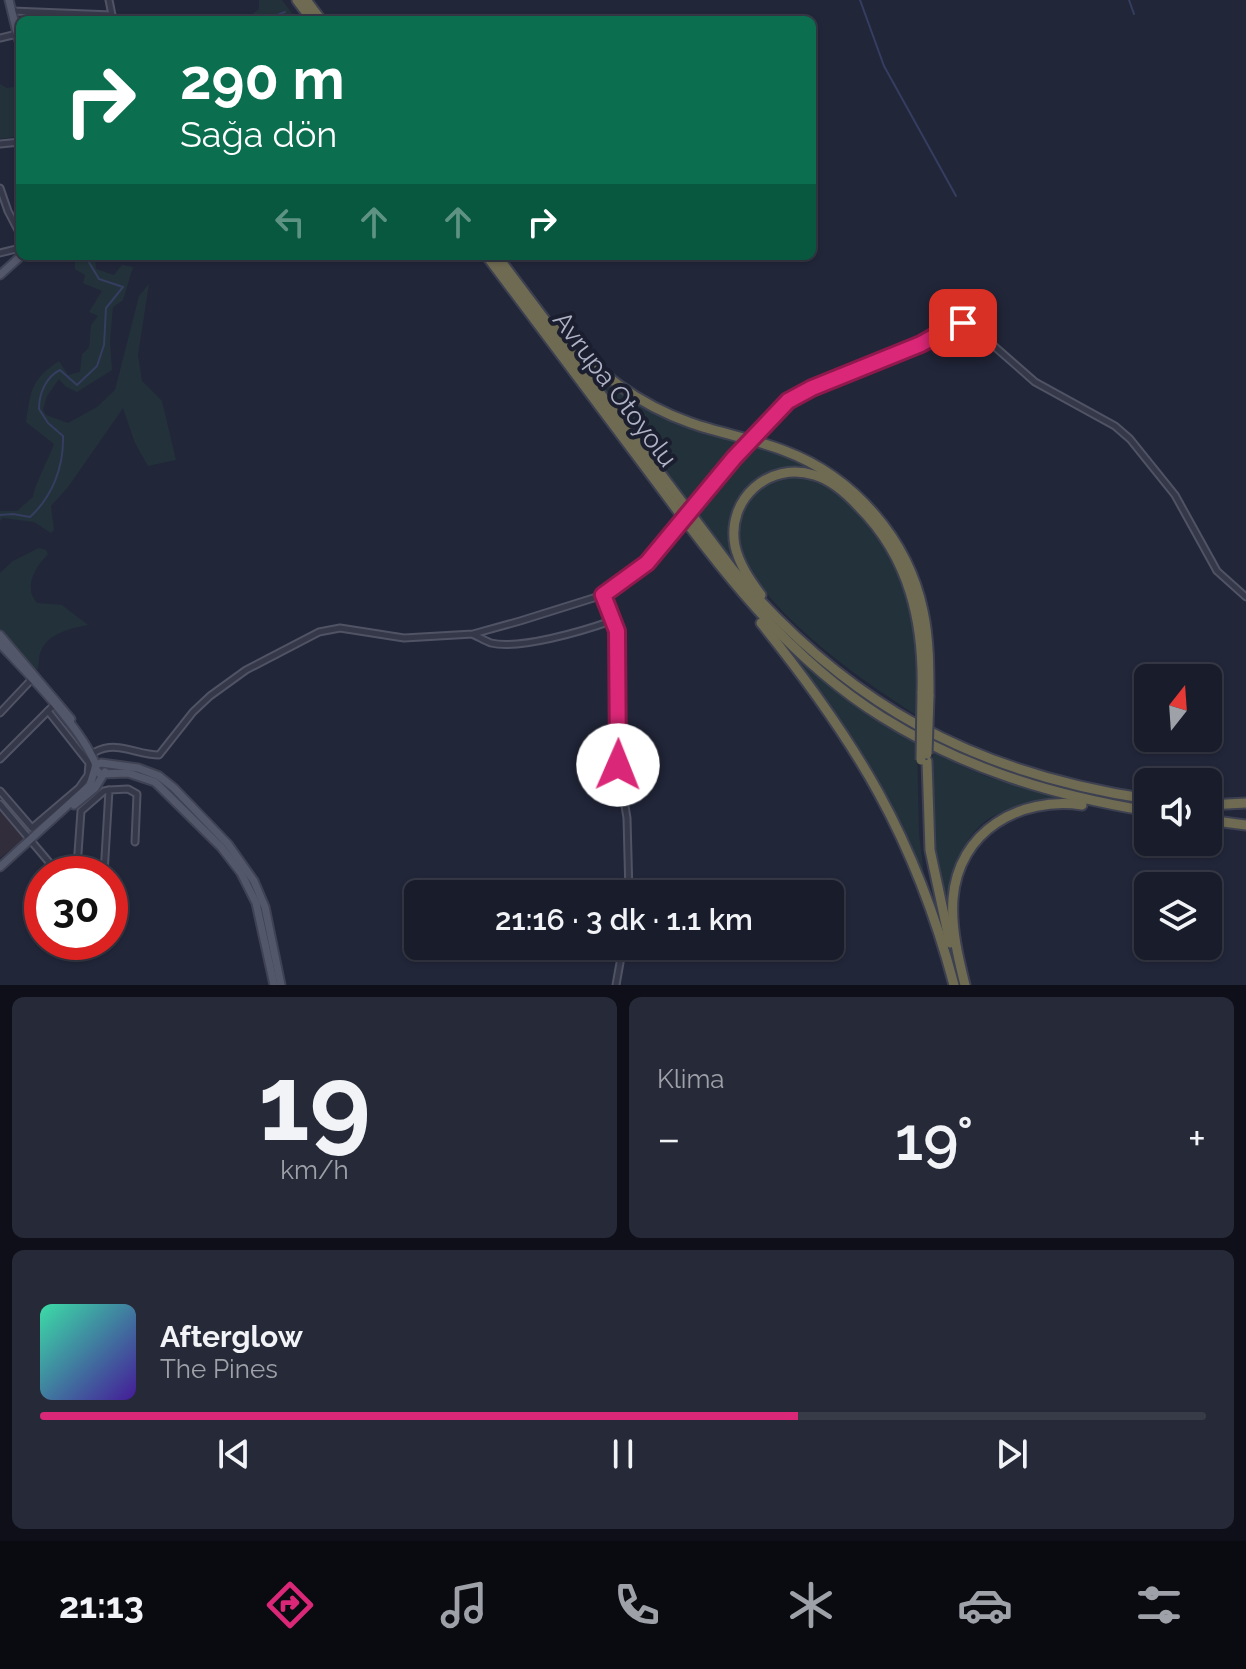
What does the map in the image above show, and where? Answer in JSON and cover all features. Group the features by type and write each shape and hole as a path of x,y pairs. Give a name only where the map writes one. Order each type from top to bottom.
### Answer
{"highway":[{"name":"Avrupa Otoyolu","path":"490,260 721,569 805,658 858,701 902,729 966,761 1077,799 1134,809"},
{"name":"Avrupa Otoyolu","path":"500,260 733,570 786,629 832,669 893,712 983,756 1062,783 1134,796"},
{"path":"510,272 588,360 638,398 691,423 800,457 833,476 861,499 891,536 917,587 928,643 921,814 925,859 944,949"},
{"path":"832,669 759,592 736,550 734,529 741,503 760,482 779,474 812,474 832,484 865,513 889,545 902,567 914,600 926,694"},
{"path":"721,569 812,688 866,766 922,881 954,985"},
{"path":"924,760 930,850 963,985"},
{"path":"963,985 953,922 954,889 962,862 983,833 1004,817 1037,805 1064,803 1134,810"},
{"path":"1222,804 1246,803"},
{"path":"1222,822 1246,825"}],"main road":[{"path":"9,0 16,29"},
{"path":"0,275 17,260"},
{"path":"0,635 53,706 95,752 101,768 96,786 78,808 31,840"},
{"path":"0,644 32,679 101,768 138,775 160,786 221,847 241,873 256,903 274,985"},
{"path":"0,867 90,785 101,768"},
{"path":"101,768 138,768 159,776 228,844 254,881 265,907 281,985"}],"street":[{"path":"60,0 62,11"},
{"path":"12,11 62,11 104,16"},
{"path":"0,188 16,226"},
{"path":"95,752 118,746 159,755 210,696 255,665 325,630 350,630 397,638 473,634 603,595 645,565 734,458 788,401 812,388 899,354 956,324 970,325 1035,382 1109,423 1130,439 1175,495 1217,571 1246,597"},
{"path":"603,595 617,631 618,765 627,818 629,880"},
{"path":"473,634 492,643 515,643 584,631 611,621"},
{"path":"0,713 32,679"},
{"path":"0,759 53,706 89,763 88,775 79,788 32,828 0,791"},
{"path":"77,856 78,808 104,791 128,789 137,794 135,842"},
{"path":"105,856 109,790"},
{"path":"0,804 44,856"},
{"path":"616,985 620,960"}],"shaded area":[{"path":"259,0 282,0 294,16 249,16 259,9"},
{"path":"0,84 7,88 16,87 16,137 0,139"},
{"path":"75,260 95,260 96,269 114,275 122,265 133,267 123,300 113,307 110,341 112,370 77,392 59,379 47,396 43,410 46,415 68,423 97,407 115,390 139,296 149,284 138,355 142,381 162,401 176,460 148,466 135,443 123,408 68,487 51,506 54,530 51,533 34,522 3,518 0,521 0,511 17,511 33,497 54,444 26,422 34,386 59,361 68,375 80,372 82,354 89,348 91,325 98,316 89,312 102,291 83,283 85,275 75,269"},
{"path":"577,354 591,366 697,428 779,453 819,472 792,468 770,472 742,495 735,506 729,530 731,546 744,577"},
{"path":"796,475 822,484 845,499 865,518 896,566 915,620 919,647 918,716 865,681 799,628 771,598 749,567 739,538 743,510 764,485"},
{"path":"39,548 48,554 32,577 33,597 37,603 62,605 88,625 61,632 49,640 40,653 37,670 0,630 0,573 13,561"},
{"path":"789,649 818,677 850,701 917,744 919,834 924,875 868,764"},
{"path":"933,753 985,776 1066,800 998,814 976,830 955,869 948,911 934,842"},
{"path":"0,811 24,839 0,858"}],"waterway":[{"path":"860,0 884,66 956,196"},
{"path":"1129,0 1134,14"},
{"path":"274,16 285,12"},
{"path":"0,515 30,517 45,500 55,481 63,436 48,423 39,409 47,381 60,370 77,385 97,366 104,345 106,308 123,287 99,279 88,260"}],"route":[{"path":"618,765 617,631 603,595 647,563 734,458 788,401 963,323"}]}
